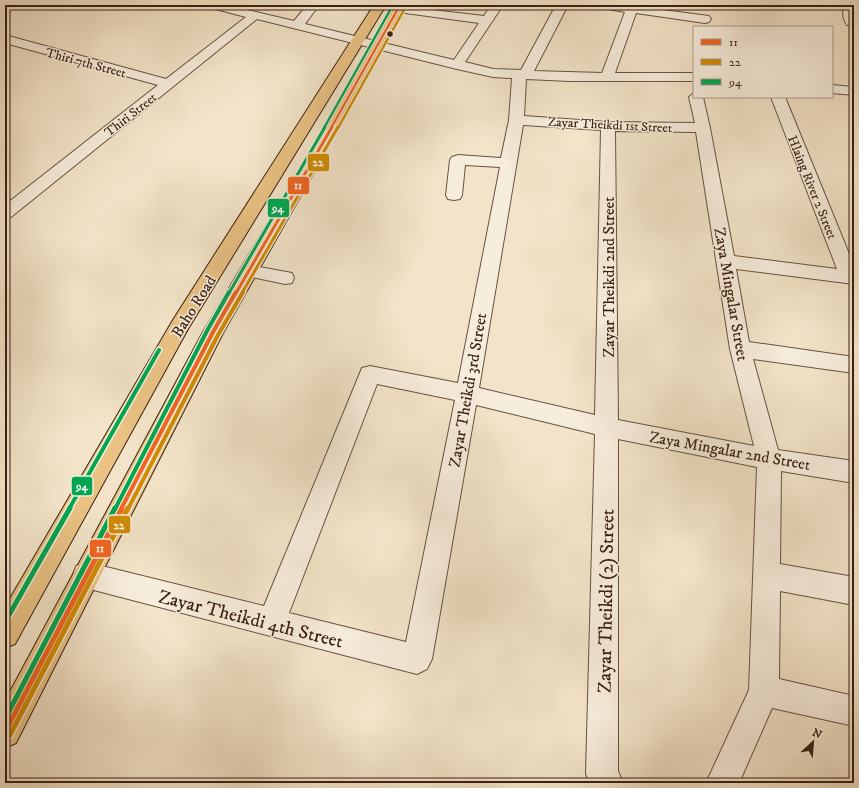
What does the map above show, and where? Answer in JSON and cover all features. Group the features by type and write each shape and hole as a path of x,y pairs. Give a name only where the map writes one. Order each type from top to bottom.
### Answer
{"main road":[{"name":"Baho Road","path":"5,634 180,325 393,6"},
{"path":"5,732 213,332 249,271 368,44"}],"street":[{"path":"212,5 368,44 493,73 607,77 693,77"},
{"path":"297,26 313,5"},
{"path":"457,65 497,5"},
{"path":"522,75 562,5"},
{"path":"601,5 632,9 704,23 708,5"},
{"path":"850,5 848,15 851,22 854,22"},
{"path":"393,6 487,20"},
{"path":"607,77 632,9"},
{"name":"Thiri Street","path":"5,213 12,200 168,84 255,15"},
{"name":"Thiri 7th Street","path":"5,39 168,84"},
{"name":"Zayar Theikdi 3rd Street","path":"417,660 516,120 522,75"},
{"path":"833,89 854,91"},
{"path":"696,98 703,128"},
{"name":"Hlaing River 2 Street","path":"778,98 851,278"},
{"name":"Zayar Theikdi 1st Street","path":"516,120 608,126 703,128"},
{"name":"Zayar Theikdi 2nd Street","path":"607,428 608,126"},
{"name":"Zaya Mingalar Street","path":"703,128 740,349 769,459 764,691"},
{"path":"454,194 458,160 508,163"},
{"path":"726,261 851,278"},
{"path":"249,271 284,278"},
{"path":"740,349 854,365"},
{"name":"Zaya Mingalar 2nd Street","path":"271,623 370,374 422,382 607,428 769,459 854,472"},
{"name":"Zayar Theikdi (2) Street","path":"605,778 607,428"},
{"name":"Zayar Theikdi 4th Street","path":"86,575 417,660"},
{"path":"766,575 854,591"},
{"path":"722,783 764,691 854,711"}],"transit line":[{"name":"94","path":"5,719 208,329 300,171 393,5"},
{"name":"11","path":"5,732 213,332 305,174 400,5"},
{"name":"22","path":"10,735 218,335 310,177 405,8"},
{"name":"94","path":"5,622 159,350"}]}
